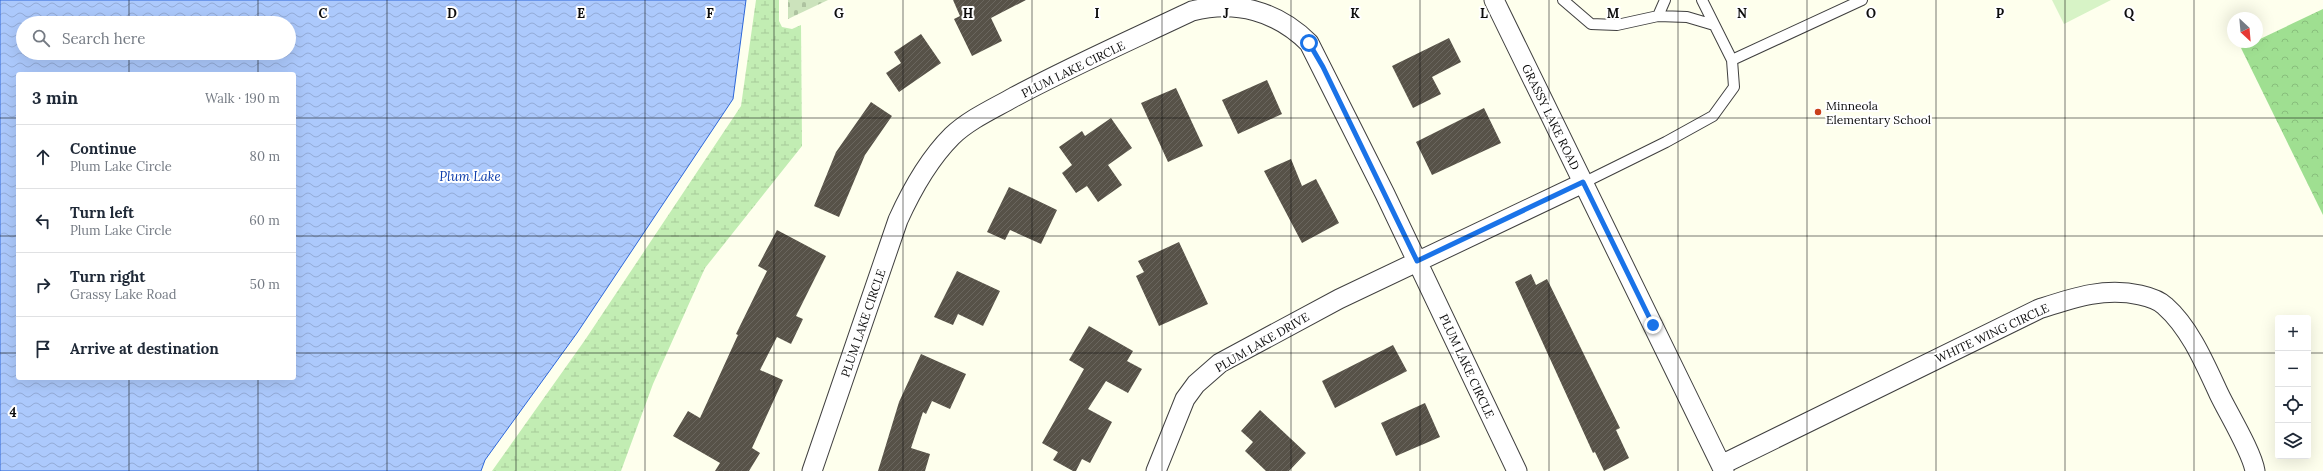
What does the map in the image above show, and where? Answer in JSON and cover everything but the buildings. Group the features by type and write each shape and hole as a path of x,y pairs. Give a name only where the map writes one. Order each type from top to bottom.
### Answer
{"street":[{"name":"GRASSY LAKE ROAD","path":"1494,0 1723,468"},
{"name":"PLUM LAKE CIRCLE","path":"812,471 898,220 911,190 929,163 953,136 974,120 1033,87 1192,11 1207,7 1234,6 1257,10 1279,19 1298,32 1309,43 1326,74 1417,261 1517,471"},
{"path":"1417,261 1583,182"},
{"name":"PLUM LAKE DRIVE","path":"1156,471 1184,400 1196,384 1220,363 1339,299 1417,261"},
{"name":"WHITE WING CIRCLE","path":"1723,468 2040,309 2084,295 2103,292 2127,292 2151,298 2164,304 2177,318 2202,358 2255,471"}],"lane":[{"path":"1563,0 1591,24 1617,25 1658,16 1687,17 1714,25"},
{"path":"1658,16 1665,0"},
{"path":"1583,182 1666,142 1713,116 1734,87 1732,60 1702,0"},
{"path":"1732,60 1862,0"}],"green space":[{"path":"756,0 779,0 779,21 782,27 792,29 801,25 802,146 705,268 653,384 621,471 492,471 585,340 741,106"},
{"path":"788,0 828,0 788,19"},
{"path":"2052,0 2111,0 2064,24"},
{"path":"2323,9 2323,215 2241,48 2263,48 2263,38"}],"water":[{"name":"Plum Lake","path":"0,0 746,0 733,99 577,333 485,460 481,471 0,471"}],"place":[{"name":"Minneola Elementary School","path":"1818,112"}],"route":[{"path":"1309,43 1323,67 1386,194 1417,261 1583,182 1653,325"}]}
